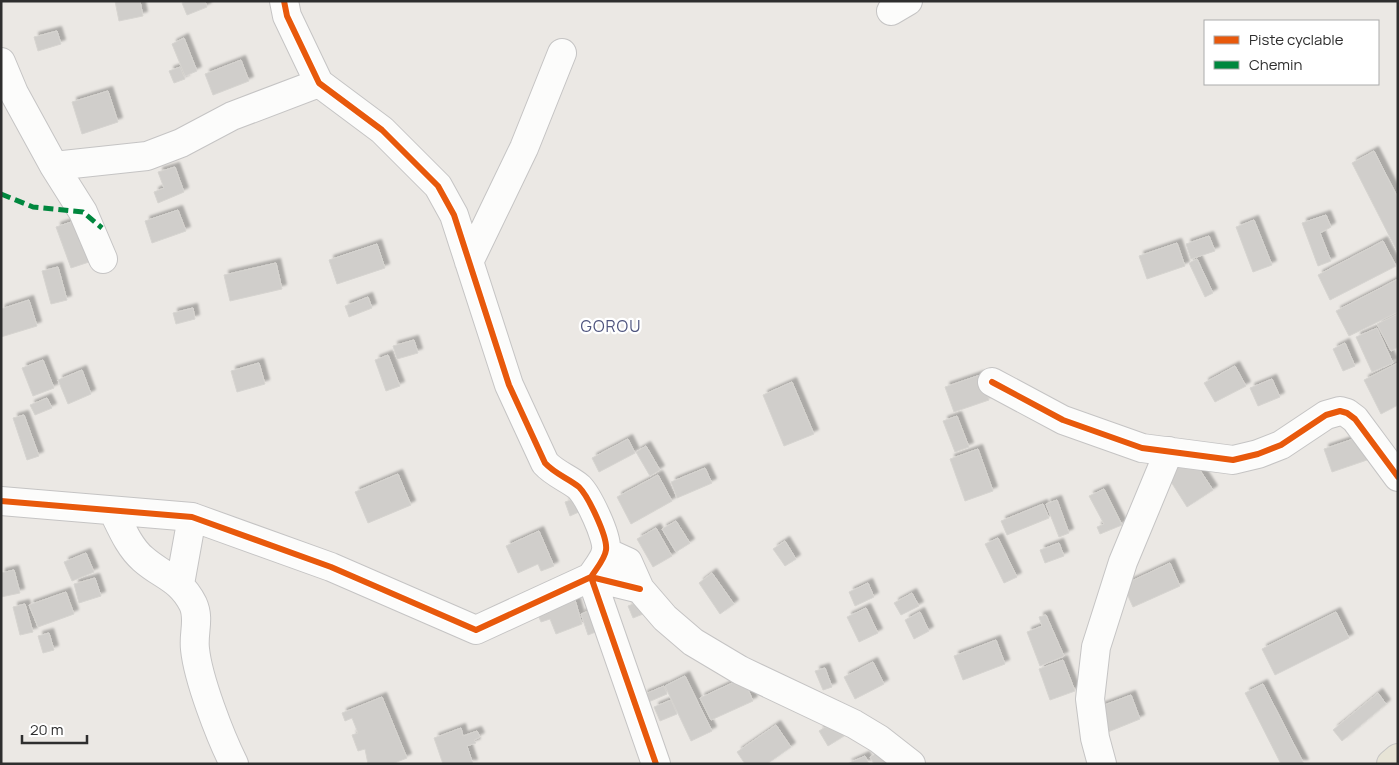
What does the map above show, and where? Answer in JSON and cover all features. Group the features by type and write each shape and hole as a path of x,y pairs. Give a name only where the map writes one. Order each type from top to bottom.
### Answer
{"main road":[{"path":"1391,764 1398,758"}],"street":[{"path":"1,501 192,517 331,567 476,630 591,577 606,552 606,543 586,495 577,486 554,473 545,463 509,385 454,215 438,186 382,130 319,83 287,16 284,1"},
{"path":"469,262 524,148 562,53"},
{"path":"1,62 14,93 54,166 83,212 103,259"},
{"path":"54,166 148,156 181,143 232,116 319,83"},
{"path":"992,382 1063,420 1142,448 1233,460 1258,454 1281,445 1326,415 1340,410 1355,419 1398,477"},
{"path":"1102,764 1095,738 1090,699 1096,647 1123,562 1169,451"},
{"path":"113,510 134,550 144,560 180,584 197,614 194,647 197,663 225,745 234,764"},
{"path":"180,584 192,517"},
{"path":"606,552 628,562 640,589 665,618 693,642 740,670 854,724 879,739 911,764"},
{"path":"591,577 640,589"},
{"path":"591,577 656,764"}],"building":[{"path":"115,1 140,1 143,16 119,21"},
{"path":"187,1 205,1 207,7 187,15 182,3"},
{"path":"57,31 61,44 38,51 34,37"},
{"path":"184,38 197,71 185,76 172,44"},
{"path":"241,60 249,81 213,95 205,74"},
{"path":"180,67 185,79 174,83 169,71"},
{"path":"108,91 118,122 82,134 72,102"},
{"path":"1374,151 1398,198 1398,253 1352,163"},
{"path":"175,167 184,192 158,203 154,192 164,188 158,172"},
{"path":"178,210 186,231 152,243 145,221"},
{"path":"1326,215 1331,227 1320,233 1331,261 1318,266 1302,223"},
{"path":"77,220 92,261 71,268 56,227"},
{"path":"1254,220 1272,265 1253,272 1236,227"},
{"path":"1209,236 1215,251 1191,259 1186,244"},
{"path":"1383,241 1396,266 1330,300 1318,275"},
{"path":"1177,243 1185,266 1147,279 1139,256"},
{"path":"377,244 385,268 337,284 329,260"},
{"path":"1197,259 1213,293 1205,297 1189,263"},
{"path":"276,263 282,289 230,301 224,275"},
{"path":"58,267 67,300 51,304 42,271"},
{"path":"1398,279 1398,312 1349,336 1336,311"},
{"path":"368,297 372,308 349,317 345,306"},
{"path":"29,300 37,326 1,337 1,309"},
{"path":"193,308 195,319 176,324 173,313"},
{"path":"1398,314 1398,347 1391,351 1377,324"},
{"path":"1377,328 1393,363 1372,372 1356,337"},
{"path":"414,340 418,353 397,359 393,346"},
{"path":"1345,343 1355,366 1343,371 1333,349"},
{"path":"388,355 400,386 386,391 375,360"},
{"path":"43,360 54,388 33,396 22,368"},
{"path":"259,363 265,384 237,392 231,371"},
{"path":"1398,363 1398,405 1381,414 1364,380"},
{"path":"1235,366 1246,386 1215,402 1204,383"},
{"path":"82,370 91,394 68,404 58,380"},
{"path":"980,375 989,400 954,412 945,387"},
{"path":"1272,379 1280,397 1258,406 1250,388"},
{"path":"792,382 814,434 784,446 763,395"},
{"path":"47,398 52,408 35,415 30,405"},
{"path":"24,415 39,456 27,460 13,418"},
{"path":"957,416 969,447 955,452 943,421"},
{"path":"1362,436 1370,459 1332,472 1324,449"},
{"path":"628,439 635,453 599,472 592,458"},
{"path":"646,446 660,470 650,476 636,452"},
{"path":"978,449 993,491 965,501 950,459"},
{"path":"1192,458 1213,490 1187,507 1166,474"},
{"path":"705,468 712,483 677,498 671,482"},
{"path":"398,474 411,505 368,523 355,492"},
{"path":"658,475 672,501 631,524 617,497"},
{"path":"1104,489 1122,525 1100,534 1097,527 1104,524 1089,496"},
{"path":"576,498 581,511 570,516 565,502"},
{"path":"1057,500 1069,533 1059,537 1046,504"},
{"path":"1043,504 1049,518 1007,535 1001,521"},
{"path":"676,521 690,543 676,552 662,529"},
{"path":"656,528 672,556 653,567 637,539"},
{"path":"539,531 554,566 541,571 538,564 518,573 506,546"},
{"path":"998,538 1017,577 1004,583 985,544"},
{"path":"785,541 796,559 785,566 773,549"},
{"path":"1059,543 1064,556 1045,563 1040,550"},
{"path":"86,553 94,572 72,581 64,562"},
{"path":"1170,563 1180,586 1133,607 1123,585"},
{"path":"14,570 20,593 1,597 1,573"},
{"path":"712,573 734,604 720,614 699,583"},
{"path":"95,578 101,596 79,603 74,584"},
{"path":"868,583 874,597 855,606 849,592"},
{"path":"66,592 74,614 38,627 29,605"},
{"path":"573,593 582,624 556,634 550,619 541,622 535,608"},
{"path":"912,593 919,606 901,615 894,603"},
{"path":"643,600 648,612 633,618 628,606"},
{"path":"25,604 33,632 20,635 13,607"},
{"path":"598,608 606,628 588,635 581,614"},
{"path":"866,608 878,633 859,642 847,617"},
{"path":"920,612 929,631 914,639 905,620"},
{"path":"1336,612 1349,638 1275,675 1262,649"},
{"path":"1046,615 1064,656 1040,666 1027,632 1042,626 1039,617"},
{"path":"49,633 54,650 43,653 38,636"},
{"path":"996,640 1005,664 963,680 954,656"},
{"path":"1063,660 1075,691 1050,700 1039,669"},
{"path":"873,662 884,684 855,699 844,677"},
{"path":"825,668 832,687 823,690 815,671"},
{"path":"685,676 712,731 691,741 665,686"},
{"path":"743,678 753,701 711,720 700,698"},
{"path":"1263,684 1304,764 1281,764 1245,693"},
{"path":"664,686 667,694 646,703 643,695"},
{"path":"1378,693 1386,704 1342,741 1333,730"},
{"path":"1131,695 1140,719 1108,732 1099,707"},
{"path":"382,697 407,758 392,764 368,764 365,749 358,751 352,735 358,733 352,718 345,721 342,713"},
{"path":"671,700 677,714 660,721 654,707"},
{"path":"835,721 844,736 828,746 819,731"},
{"path":"776,725 791,747 767,764 745,764 737,752"},
{"path":"461,728 463,736 477,731 480,737 474,740 476,743 467,746 473,764 443,764 434,738"},
{"path":"883,750 890,764 874,764 870,757"},
{"path":"865,756 869,764 847,764"}],"marked path":[{"path":"1,194 33,207 83,212 102,228"}],"cycle path":[{"path":"284,1 287,16 319,83 382,130 438,186 454,215 509,385 545,463 579,487 592,507 601,527 606,550 591,577 640,589"},
{"path":"992,382 1063,420 1142,448 1233,460 1258,454 1281,445 1326,415 1340,411 1347,413 1355,419 1398,477"},
{"path":"1,501 192,517 331,567 476,630 591,577 656,764"}],"district":[{"name":"GOROU","path":"611,326"}]}
